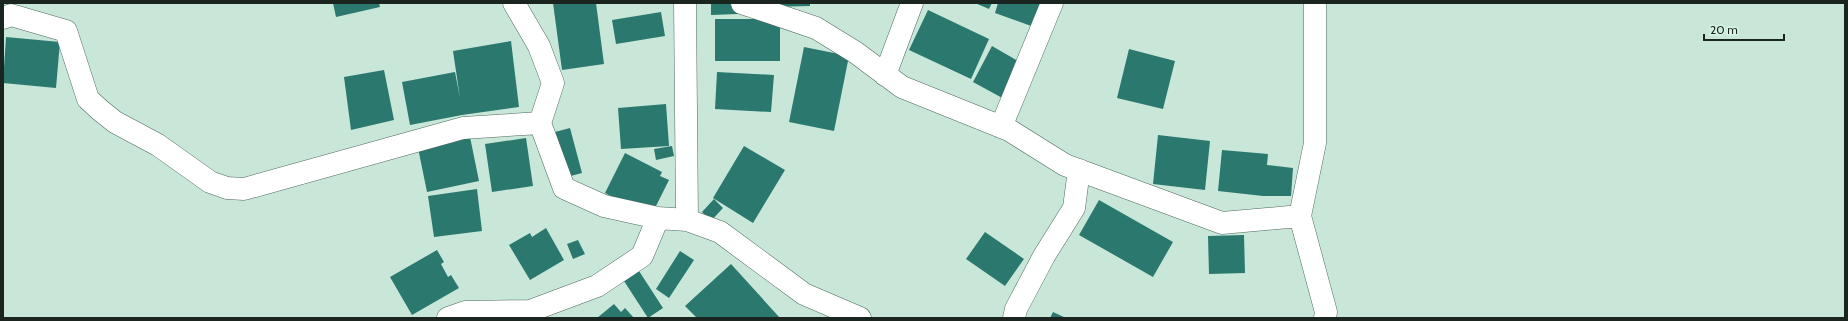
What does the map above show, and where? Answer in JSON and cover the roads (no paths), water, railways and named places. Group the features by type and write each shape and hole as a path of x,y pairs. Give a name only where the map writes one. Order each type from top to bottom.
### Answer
{"street":[{"path":"514,3 539,46 553,82 540,124 564,188 604,206 658,218 687,220 720,232 804,294 860,318"},
{"path":"686,3 687,220"},
{"path":"742,3 816,28 855,52 902,87 1001,127 1064,165 1222,223 1300,216"},
{"path":"885,75 912,3"},
{"path":"1001,127 1052,3"},
{"path":"1315,3 1315,143 1300,216 1326,312 1325,318"},
{"path":"8,12 66,31 88,99 115,122 158,145 210,182 227,188 244,189 463,128 540,124"},
{"path":"1014,318 1016,309 1044,256 1074,208 1079,170"},
{"path":"448,318 465,312 530,311 597,286 642,256 658,218"}]}
